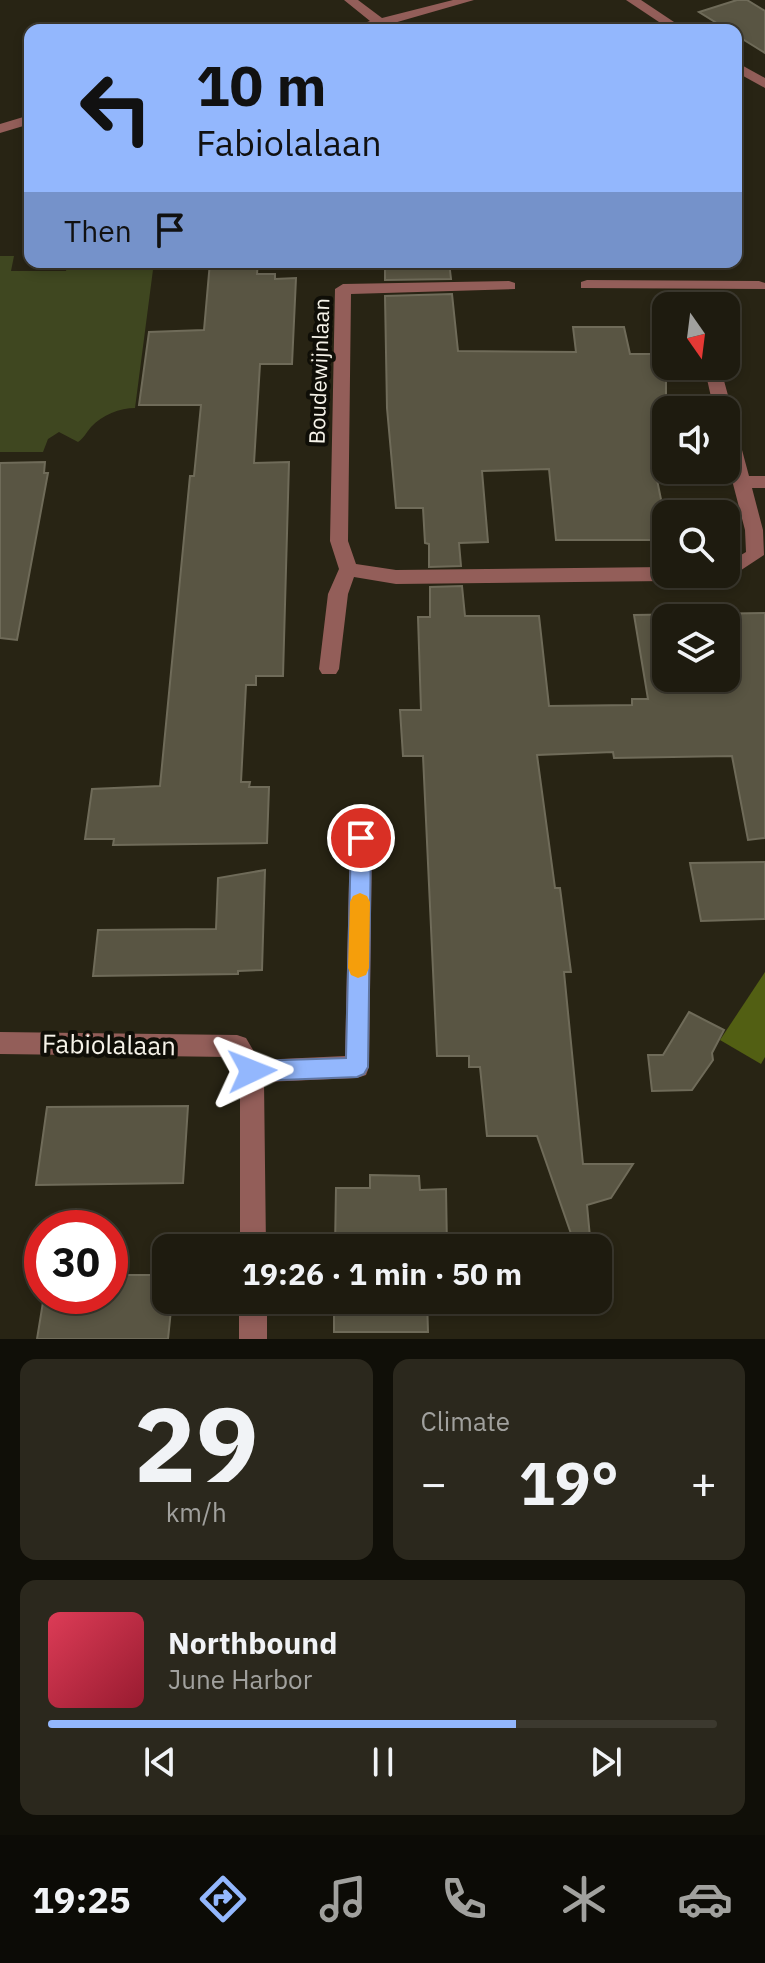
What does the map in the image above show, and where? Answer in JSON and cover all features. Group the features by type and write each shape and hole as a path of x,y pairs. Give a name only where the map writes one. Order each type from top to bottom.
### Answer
{"street":[{"path":"350,0 380,23"},
{"path":"376,24 468,0"},
{"path":"632,0 670,24"},
{"path":"742,70 765,84"},
{"path":"0,129 24,124"},
{"path":"587,285 759,286"},
{"path":"693,285 695,292"},
{"name":"Boudewijnlaan","path":"329,669 338,594 348,569 339,541 343,289 509,286"},
{"path":"740,564 755,555 760,529 740,482 765,482"},
{"path":"348,569 396,577 652,574"},
{"path":"253,1234 252,1071 357,1067 361,838"},
{"name":"Fabiolalaan","path":"0,1043 237,1046 252,1071"},
{"path":"253,1314 253,1339"}],"green space":[{"path":"0,256 14,256 11,271 153,268 135,408 106,416 78,442 59,432 48,439 43,452 0,452"},
{"path":"765,972 765,1057 761,1064 720,1040"}],"building":[{"path":"737,0 747,0 765,11 765,53 742,39 742,24 718,24 699,12"},
{"path":"209,268 258,268 257,274 275,274 275,279 296,278 292,364 260,364 254,463 289,462 283,676 256,676 256,685 246,685 241,782 250,782 249,787 269,787 267,843 113,845 114,839 85,839 92,789 160,786 190,476 194,476 201,405 139,405 149,332 204,330"},
{"path":"385,268 450,268 451,279 385,280"},
{"path":"452,294 458,351 576,352 573,327 624,327 630,354 652,354 652,380 666,380 666,396 652,396 652,484 658,484 661,500 652,500 652,540 556,540 549,469 482,471 488,542 459,543 461,566 429,567 423,508 396,508 387,408 385,296"},
{"path":"45,462 44,473 48,473 17,640 0,638 0,463"},
{"path":"462,586 465,616 539,616 549,706 632,705 632,699 648,699 634,615 652,615 652,692 740,692 740,613 765,613 765,838 748,840 732,756 614,758 613,752 537,755 555,888 560,888 571,972 564,972 583,1164 633,1164 611,1198 587,1205 590,1234 571,1234 537,1136 487,1136 480,1067 469,1067 469,1056 437,1056 423,756 403,756 400,710 421,710 418,617 430,617 430,587"},
{"path":"765,862 765,919 701,921 690,863"},
{"path":"265,870 262,970 238,971 238,974 93,976 98,930 216,929 218,878"},
{"path":"689,1012 724,1030 712,1053 713,1060 692,1090 652,1091 648,1055 663,1055"},
{"path":"188,1106 183,1183 36,1185 47,1107"},
{"path":"370,1175 419,1176 420,1190 446,1189 447,1234 335,1234 336,1188 370,1188"},
{"path":"128,1275 152,1275 152,1314 171,1314 168,1339 37,1339 41,1314 128,1314"},
{"path":"334,1314 427,1314 428,1332 334,1332"}],"slow traffic":[{"path":"358,968 360,902"}],"route":[{"path":"252,1071 357,1067 361,838"}]}
